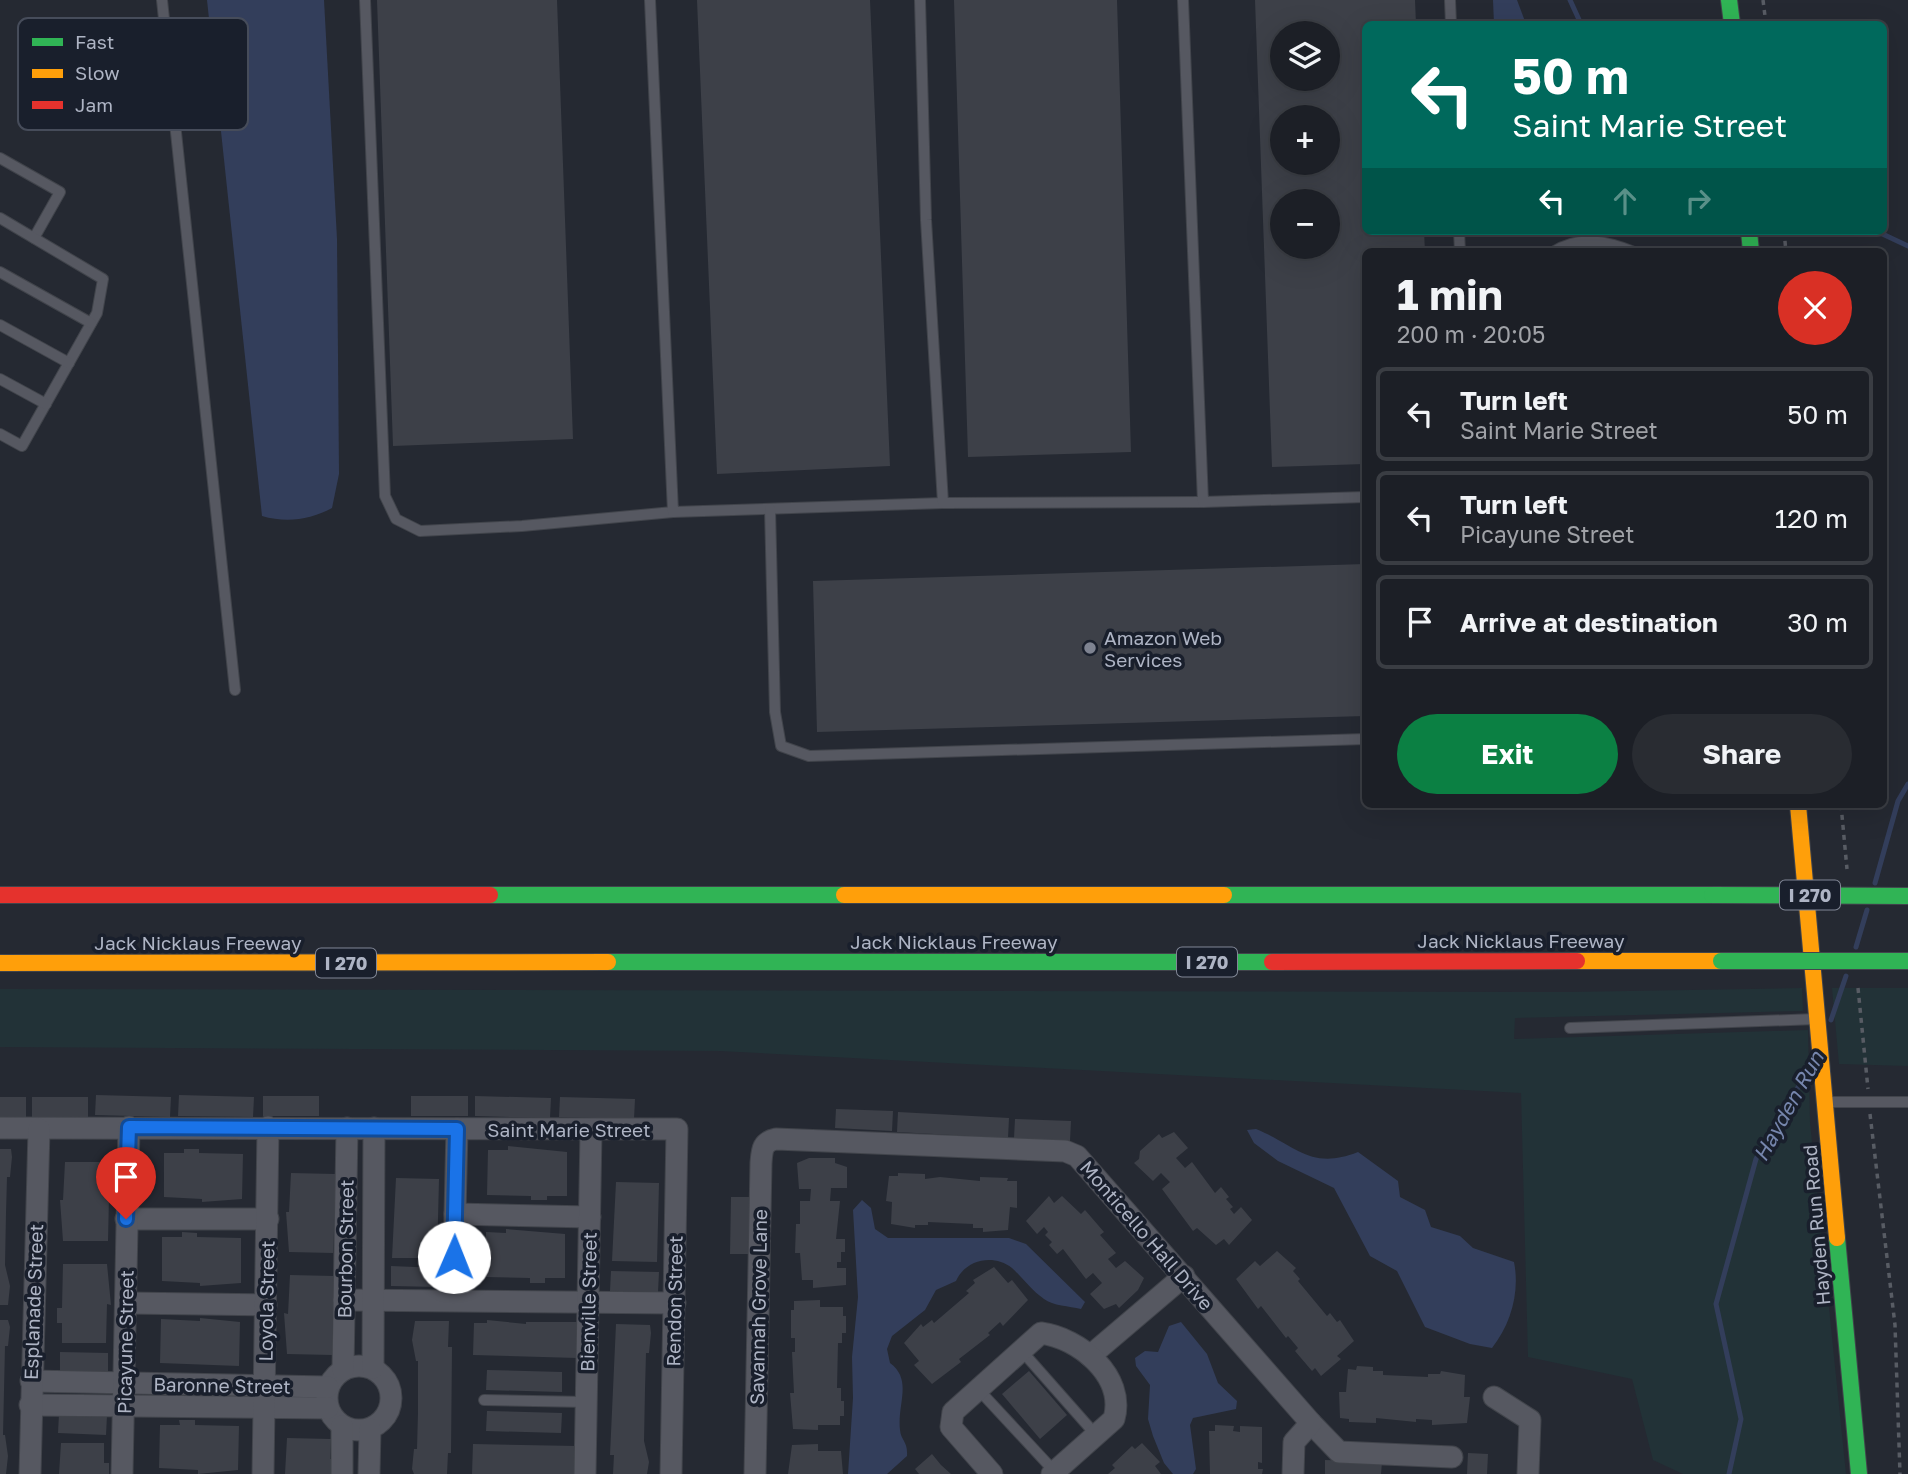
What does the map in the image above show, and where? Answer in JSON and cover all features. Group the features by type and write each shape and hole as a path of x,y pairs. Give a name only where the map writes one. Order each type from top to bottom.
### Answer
{"main road":[{"path":"1730,0 1732,21"},
{"name":"Hayden Run Road","path":"1798,808 1859,1474"},
{"name":"I 270","path":"0,895 1908,896"},
{"name":"Jack Nicklaus Freeway","path":"0,963 1908,961"}],"street":[{"name":"Picayune Street","path":"122,1474 129,1127"},
{"name":"Loyola Street","path":"263,1474 268,1127"},
{"name":"Saint Marie Street","path":"0,1128 677,1129"},
{"name":"Bourbon Street","path":"343,1370 347,1128"},
{"name":"Bourbon Street","path":"373,1368 374,1128"},
{"name":"Esplanade Street","path":"30,1474 39,1129"},
{"path":"453,1299 457,1129"},
{"name":"Rendon Street","path":"671,1474 677,1129"},
{"name":"Bienville Street","path":"585,1474 591,1130"},
{"name":"Monticello Hall Drive","path":"767,1141 1065,1151 1085,1163 1339,1452 1407,1464 1452,1461"},
{"name":"Savannah Grove Lane","path":"755,1474 761,1163 762,1148 767,1141"},
{"path":"455,1214 590,1217"},
{"path":"126,1219 268,1219"},
{"path":"1090,1356 1184,1276"},
{"path":"344,1300 675,1303"},
{"path":"126,1303 266,1305"},
{"path":"992,1474 951,1427 953,1412 1041,1333 1072,1341 1090,1356 1105,1373 1117,1410 1114,1419 1054,1473"},
{"path":"342,1426 353,1430 370,1429 384,1420 390,1410 392,1395 389,1384 373,1368 353,1366 343,1370 328,1398 342,1426 342,1474"},
{"name":"Baronne Street","path":"31,1381 124,1383 265,1397"},
{"name":"Baronne Street","path":"30,1405 123,1406 265,1397 328,1398"},
{"path":"1494,1397 1530,1420 1528,1474"},
{"path":"1293,1474 1294,1442 1311,1423"},
{"path":"369,1474 370,1429"}],"lane":[{"path":"162,0 164,18"},
{"path":"365,0 385,496 396,519 420,531 472,530 673,512 943,503 1203,502 1362,497"},
{"path":"650,0 673,512"},
{"path":"920,0 926,220 943,503"},
{"path":"1183,0 1203,502"},
{"path":"1450,0 1451,21"},
{"path":"176,130 235,690"},
{"path":"0,158 60,192 34,238"},
{"path":"0,218 103,279 97,313 22,446 0,434"},
{"path":"1558,248 1564,244 1582,241 1624,248"},
{"path":"0,272 91,323"},
{"path":"0,325 69,363"},
{"path":"0,379 46,404"},
{"path":"770,509 775,712 782,746 809,756 1362,739"},
{"path":"1570,1028 1819,1019"},
{"path":"1826,1102 1908,1102"},
{"path":"1021,1350 1096,1435"},
{"path":"978,1389 1054,1473"},
{"path":"484,1400 586,1402"}],"path":[{"path":"1763,0 1766,21"},
{"path":"1870,1119 1895,1325 1900,1474"}],"shaded area":[{"path":"1802,988 1803,1011 1515,1018 1514,1039 1808,1030 1810,1122 1846,1474 1683,1474 1653,1460 1632,1379 1528,1357 1521,1093 719,1051 0,1047 0,989 1568,992"},
{"path":"1832,988 1908,988 1908,1066 1839,1064"}],"water":[{"path":"207,0 324,0 337,239 339,474 332,508 307,518 289,520 262,516 221,130 248,130 248,18 209,18"},
{"path":"1493,0 1517,0 1525,21 1494,21"},
{"path":"1256,1129 1315,1157 1327,1159 1358,1152 1398,1181 1400,1197 1425,1210 1431,1227 1460,1236 1473,1248 1514,1262 1515,1296 1509,1318 1492,1348 1470,1344 1425,1327 1397,1271 1370,1256 1334,1188 1278,1161 1254,1143 1247,1130"},
{"path":"862,1200 871,1208 875,1229 888,1238 1009,1238 1026,1244 1085,1302 1081,1309 1048,1301 1005,1263 988,1260 966,1268 956,1281 936,1290 925,1310 892,1336 887,1349 890,1363 901,1377 900,1430 907,1456 887,1474 848,1474 853,1398 852,1357 858,1297 853,1210"},
{"path":"1181,1322 1207,1354 1218,1383 1237,1401 1236,1409 1193,1418 1190,1425 1196,1469 1193,1474 1173,1474 1164,1463 1148,1419 1150,1385 1136,1366 1135,1358 1145,1351 1158,1352 1169,1326"}],"building":[{"path":"377,0 557,0 573,439 393,446"},
{"path":"697,0 870,0 890,466 717,474"},
{"path":"954,0 1117,0 1131,452 968,457"},
{"path":"1255,0 1415,0 1416,21 1362,21 1362,235 1424,235 1425,248 1362,248 1362,464 1272,467"},
{"name":"Amazon Web Services","path":"1362,564 1362,716 817,732 813,581"},
{"path":"96,1095 171,1097 170,1117 95,1115"},
{"path":"179,1095 254,1097 253,1117 178,1116"},
{"path":"263,1096 319,1096 319,1116 263,1116"},
{"path":"411,1096 468,1096 468,1116 411,1116"},
{"path":"475,1096 551,1098 550,1118 475,1116"},
{"path":"0,1097 26,1097 26,1117 0,1117"},
{"path":"32,1097 88,1097 88,1117 32,1117"},
{"path":"560,1097 635,1099 634,1119 559,1117"},
{"path":"836,1109 893,1111 892,1131 835,1128"},
{"path":"898,1112 1009,1118 1008,1138 897,1132"},
{"path":"1015,1119 1071,1121 1070,1141 1014,1138"},
{"path":"1174,1132 1188,1148 1176,1158 1185,1168 1192,1162 1215,1193 1221,1187 1229,1197 1226,1199 1233,1207 1230,1209 1234,1214 1241,1207 1252,1220 1229,1245 1224,1239 1216,1245 1197,1228 1193,1231 1162,1189 1170,1182 1161,1173 1153,1181 1134,1163 1139,1159 1140,1151 1159,1134 1162,1138"},
{"path":"508,1146 567,1152 567,1196 547,1196 547,1200 531,1200 531,1196 487,1195 488,1150 508,1150"},
{"path":"0,1149 11,1149 12,1157 10,1177 7,1177 6,1213 5,1265 10,1286 8,1305 0,1305"},
{"path":"184,1149 199,1149 199,1153 243,1154 242,1199 202,1202 202,1199 164,1197 164,1153 184,1153"},
{"path":"809,1158 835,1158 835,1163 847,1167 847,1188 831,1188 830,1201 840,1201 836,1239 845,1239 845,1252 841,1252 841,1262 837,1262 837,1268 846,1268 846,1285 813,1288 813,1280 802,1280 800,1253 795,1253 796,1224 800,1224 800,1201 810,1201 811,1189 799,1189 797,1163"},
{"path":"65,1162 109,1162 108,1182 113,1182 113,1197 109,1197 108,1241 63,1241 60,1200 63,1200"},
{"path":"291,1173 335,1174 335,1194 339,1194 339,1209 335,1209 333,1253 289,1252 286,1212 289,1212"},
{"path":"898,1173 925,1174 925,1179 940,1177 980,1181 980,1177 1008,1178 1007,1181 1017,1181 1017,1208 1010,1207 1008,1230 983,1232 983,1228 973,1228 973,1224 928,1222 928,1225 915,1225 915,1228 891,1224 892,1202 886,1201 889,1176 898,1176"},
{"path":"396,1178 439,1179 437,1258 392,1258"},
{"path":"616,1182 659,1183 657,1262 612,1261"},
{"path":"1049,1196 1054,1203 1062,1196 1081,1214 1085,1210 1104,1232 1100,1235 1116,1253 1108,1259 1116,1268 1125,1261 1144,1278 1138,1290 1119,1308 1116,1304 1104,1309 1090,1294 1102,1283 1093,1273 1086,1279 1063,1249 1057,1254 1049,1245 1052,1242 1045,1235 1048,1232 1044,1227 1037,1234 1026,1221"},
{"path":"731,1197 751,1197 749,1254 730,1254"},
{"path":"506,1229 565,1234 565,1278 545,1278 545,1283 530,1283 530,1278 486,1277 486,1232 506,1233"},
{"path":"182,1232 197,1233 197,1237 241,1238 241,1283 200,1286 200,1283 162,1281 162,1237 182,1237"},
{"path":"1277,1251 1296,1268 1293,1271 1300,1279 1298,1281 1327,1316 1330,1313 1337,1322 1340,1320 1354,1341 1337,1356 1341,1359 1321,1376 1315,1368 1312,1371 1295,1351 1298,1348 1288,1336 1286,1338 1261,1306 1258,1309 1236,1279 1255,1261 1260,1266"},
{"path":"63,1264 107,1264 111,1305 107,1304 106,1343 62,1343 62,1323 57,1323 57,1308 62,1308"},
{"path":"391,1266 439,1268 439,1287 391,1286"},
{"path":"994,1267 1008,1283 1012,1280 1028,1300 1003,1326 1000,1322 988,1333 990,1335 959,1359 961,1362 932,1384 914,1365 919,1361 904,1343 921,1324 923,1327 932,1320 934,1323 969,1293 966,1291 975,1283 973,1280"},
{"path":"611,1271 659,1272 658,1292 610,1291"},
{"path":"290,1275 334,1276 333,1295 338,1295 338,1311 333,1311 332,1355 287,1354 284,1313 288,1314"},
{"path":"820,1300 820,1307 843,1307 843,1316 846,1316 846,1333 842,1333 842,1343 838,1343 837,1388 841,1388 844,1416 840,1416 840,1425 818,1425 818,1430 793,1429 790,1393 794,1393 792,1352 795,1352 795,1338 791,1338 791,1310 794,1310 794,1301"},
{"path":"200,1318 240,1322 239,1366 160,1363 161,1319 200,1321"},
{"path":"0,1320 8,1320 10,1327 8,1346 5,1346 3,1435 8,1456 6,1474 0,1474"},
{"path":"487,1320 526,1324 578,1322 577,1358 473,1355 474,1323 487,1323"},
{"path":"415,1321 449,1321 448,1347 452,1347 451,1453 448,1453 447,1474 414,1474 412,1469 414,1449 417,1449 418,1413 418,1361 412,1340"},
{"path":"616,1324 650,1325 645,1389 644,1441 649,1462 647,1474 613,1474 614,1455 610,1455"},
{"path":"60,1352 108,1353 108,1373 60,1372"},
{"path":"1357,1366 1373,1367 1373,1371 1383,1371 1383,1375 1428,1377 1428,1374 1440,1374 1441,1371 1465,1375 1464,1397 1470,1397 1467,1423 1432,1425 1432,1420 1416,1419 1416,1422 1376,1418 1376,1423 1349,1422 1349,1419 1340,1418 1339,1392 1346,1392 1348,1369 1356,1370"},
{"path":"487,1370 562,1372 562,1392 486,1390"},
{"path":"1029,1371 1067,1415 1040,1439 1002,1394"},
{"path":"487,1411 562,1413 561,1433 486,1431"},
{"path":"59,1414 107,1415 106,1435 58,1433"},
{"path":"179,1420 195,1420 195,1425 239,1426 238,1470 198,1474 198,1470 159,1468 160,1425 180,1425"},
{"path":"1215,1425 1234,1426 1233,1431 1240,1432 1240,1426 1262,1427 1262,1463 1258,1462 1258,1469 1263,1469 1262,1474 1210,1474 1209,1431 1215,1431"},
{"path":"287,1438 331,1439 330,1459 335,1459 335,1474 285,1474"},
{"path":"61,1443 104,1443 104,1463 109,1463 109,1474 59,1474"},
{"path":"1142,1443 1160,1462 1155,1466 1161,1474 1108,1474 1115,1468 1112,1465 1132,1446 1135,1449"},
{"path":"473,1444 577,1446 576,1474 472,1474"},
{"path":"818,1444 818,1451 841,1451 843,1474 788,1474 792,1445"},
{"path":"1468,1453 1488,1454 1487,1474 1467,1474"},
{"path":"932,1454 951,1474 919,1474 915,1469"},
{"path":"1325,1460 1382,1462 1381,1474 1325,1474"}],"waterway":[{"path":"1570,0 1580,21"},
{"path":"1885,235 1908,246"},
{"name":"Hayden Run","path":"1875,883 1898,801 1908,784"},
{"name":"Hayden Run","path":"1856,947 1867,910"},
{"name":"Hayden Run","path":"1831,1020 1846,976"},
{"name":"Hayden Run","path":"1729,1474 1741,1419 1716,1304 1756,1159 1810,1067"}],"traffic: fast":[{"path":"1729,0 1732,21"},
{"path":"1749,235 1751,248"},
{"path":"490,895 844,895"},
{"path":"1224,895 1712,895"},
{"path":"1712,895 1908,896"},
{"path":"1721,961 1908,961"},
{"path":"608,962 1272,962"},
{"path":"1837,1238 1859,1474"}],"traffic: slow":[{"path":"1798,808 1837,1238"},
{"path":"844,895 1224,895"},
{"path":"1577,961 1721,961"},
{"path":"0,963 608,962"}],"traffic: jam":[{"path":"0,895 490,895"},
{"path":"1272,962 1577,961"}],"place":[{"name":"Amazon Web Services","path":"1090,648"}],"route":[{"path":"126,1219 129,1127 457,1129 454,1257"}]}
